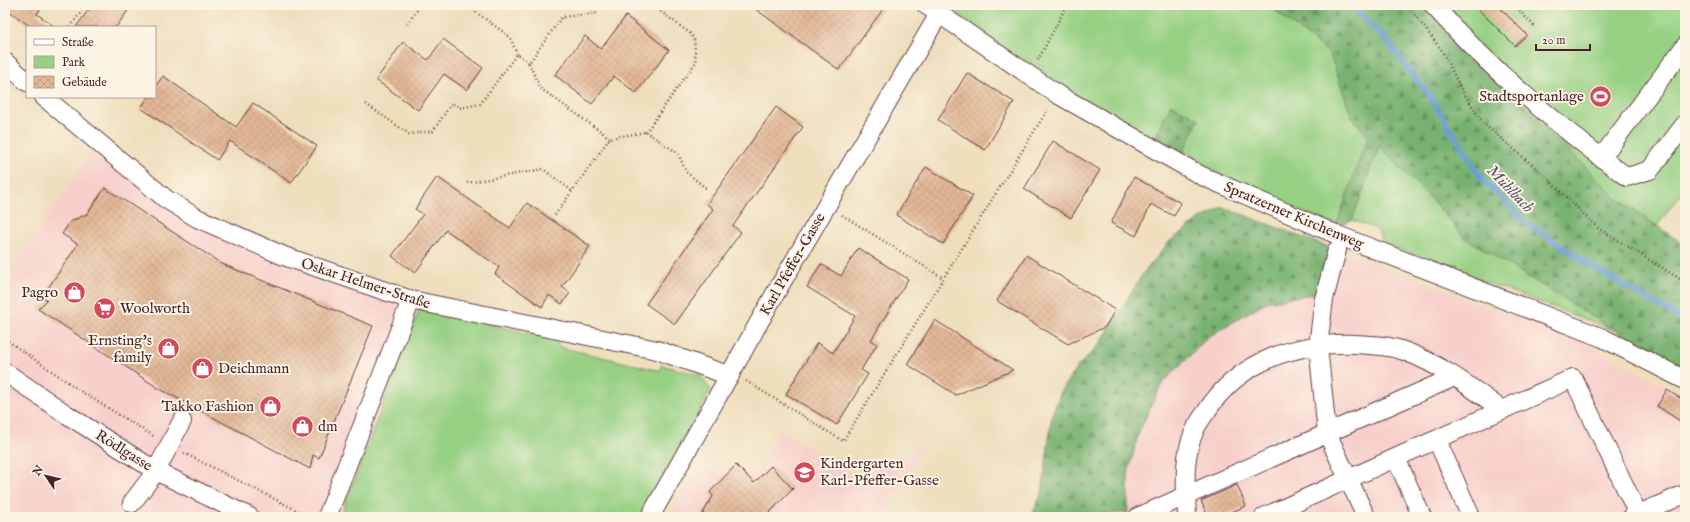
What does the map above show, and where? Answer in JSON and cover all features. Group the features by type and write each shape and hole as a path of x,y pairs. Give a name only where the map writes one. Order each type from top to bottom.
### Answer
{"street":[{"path":"1433,5 1447,21 1527,98 1601,158 1627,177 1650,170 1685,124"},
{"name":"Spratzerner Kirchenweg","path":"932,10 1029,77 1202,176 1340,236 1603,338 1685,380"},
{"name":"Karl Pfeffer-Gasse","path":"650,517 826,205 932,10"},
{"path":"1601,158 1685,46"},
{"path":"5,62 26,81"},
{"name":"Oskar Helmer-Straße","path":"45,98 151,188 197,218 284,256 411,300 657,350 730,376"},
{"path":"1337,250 1324,299 1318,346 1328,433 1366,517"},
{"path":"327,517 411,300"},
{"path":"1187,517 1186,460 1195,430 1214,399 1234,379 1266,359 1332,343 1372,345 1403,350 1437,366 1502,410"},
{"name":"Rödlgasse","path":"5,372 66,414 156,471 250,517"},
{"path":"1138,517 1454,377"},
{"path":"1264,517 1573,378 1635,516 1685,494"},
{"path":"132,503 156,471 182,421"},
{"path":"1437,440 1471,517"},
{"path":"1396,458 1422,517"}],"path":[{"path":"71,26 86,5"},
{"path":"330,5 335,9"},
{"path":"407,24 421,5"},
{"path":"466,5 510,37 517,54 529,63 540,88 610,138"},
{"path":"614,10 618,5"},
{"path":"646,132 696,62 694,39 691,34 660,11 656,5"},
{"path":"1029,77 1067,5"},
{"path":"1407,5 1441,49 1461,89 1483,123 1544,175 1598,228 1685,282"},
{"path":"1514,5 1536,28"},
{"path":"529,63 562,17 598,13"},
{"path":"366,104 409,134 433,131 452,103 459,108 480,104 517,54"},
{"path":"730,376 740,378 843,441 1057,94"},
{"path":"555,215 610,138 646,132 678,153 686,172 708,188"},
{"path":"467,183 542,169 572,191"},
{"path":"826,205 943,278"}],"shaded area":[{"path":"95,146 148,190 420,308 557,340 559,347 661,371 661,365 700,375 641,517 5,517 5,280"},
{"path":"1223,207 1582,342 1685,397 1685,517 1031,517 1042,493 1052,414 1062,389 1078,366 1099,345 1142,275 1170,241 1200,219"},
{"name":"Kindergarten Karl-Pfeffer-Gasse","path":"780,431 860,477 924,446 882,517 669,517 696,466 723,470 729,469 735,462 755,474"}],"green space":[{"path":"947,5 1268,5 1330,54 1352,117 1369,136 1336,226 1247,188 1182,155 1199,119 1154,140 1076,95 1019,59"},
{"path":"1268,5 1424,5 1619,200 1685,245 1685,367 1614,330 1464,237 1433,201 1379,146 1352,220 1336,226 1368,136 1352,117 1330,54"},
{"name":"Stadtsportanlage","path":"1424,5 1685,5 1685,187 1657,226 1619,200"},
{"path":"1171,104 1199,119 1182,155 1154,140"},
{"path":"1379,146 1433,201 1464,237 1614,330 1384,244 1377,229 1352,220"},
{"path":"1223,207 1329,247 1318,293 1266,302 1208,337 1161,385 1139,432 1128,474 1128,513 1031,517 1042,493 1052,414 1062,389 1078,366 1099,345 1142,275 1170,241 1200,219"},
{"path":"420,308 557,340 559,347 661,371 661,365 700,375 711,390 641,517 340,517"}],"building":[{"path":"5,5 43,5 37,14 54,26 30,26 5,8"},
{"path":"92,5 132,5 117,26 77,26"},
{"path":"750,5 886,5 839,70"},
{"path":"1474,5 1501,5 1501,9 1527,35 1515,46"},
{"path":"626,16 669,50 636,93 614,76 592,104 555,75 585,36 601,49"},
{"path":"443,39 483,68 467,90 444,74 418,110 376,80 403,42 428,60"},
{"path":"967,73 1014,102 985,150 938,120"},
{"path":"163,76 236,127 253,103 317,146 291,183 230,141 217,160 141,108 147,98 156,98 156,86"},
{"path":"776,107 803,127 733,226 741,232 675,324 646,304 713,209 707,204"},
{"path":"1053,141 1100,170 1071,218 1024,189"},
{"path":"926,167 973,196 943,244 896,215"},
{"path":"437,177 510,228 527,203 590,246 562,287 570,293 562,304 549,295 542,307 495,274 499,267 446,230 415,273 392,256 423,214 415,209"},
{"path":"1134,177 1181,203 1174,216 1151,204 1136,236 1111,223"},
{"path":"105,188 222,264 373,326 319,458 313,455 310,469 158,388 38,309 47,300 42,297 78,244 62,234 70,222 87,214"},
{"path":"858,248 908,279 871,340 877,344 861,370 868,374 837,425 786,394 817,343 833,353 855,316 807,287 821,264 841,276"},
{"path":"1026,255 1115,310 1105,327 1068,344 997,301"},
{"path":"935,320 1013,370 956,395 907,364"},
{"path":"1667,390 1685,401 1685,424 1657,406"},
{"path":"736,465 754,483 771,466 793,489 765,517 701,517 713,496 710,492"},
{"path":"1237,485 1246,506 1219,517 1208,517 1201,501"}],"waterway":[{"name":"Mühlbach","path":"1350,5 1384,38 1429,95 1482,179 1528,224 1596,269 1685,321"}],"place":[{"name":"Stadtsportanlage","path":"1600,96"},
{"name":"Pagro","path":"74,292"},
{"name":"Woolworth","path":"104,308"},
{"name":"Ernsting's family","path":"168,349"},
{"name":"Deichmann","path":"203,368"},
{"name":"Takko Fashion","path":"270,406"},
{"name":"dm","path":"303,426"},
{"name":"Kindergarten Karl-Pfeffer-Gasse","path":"804,472"}]}
